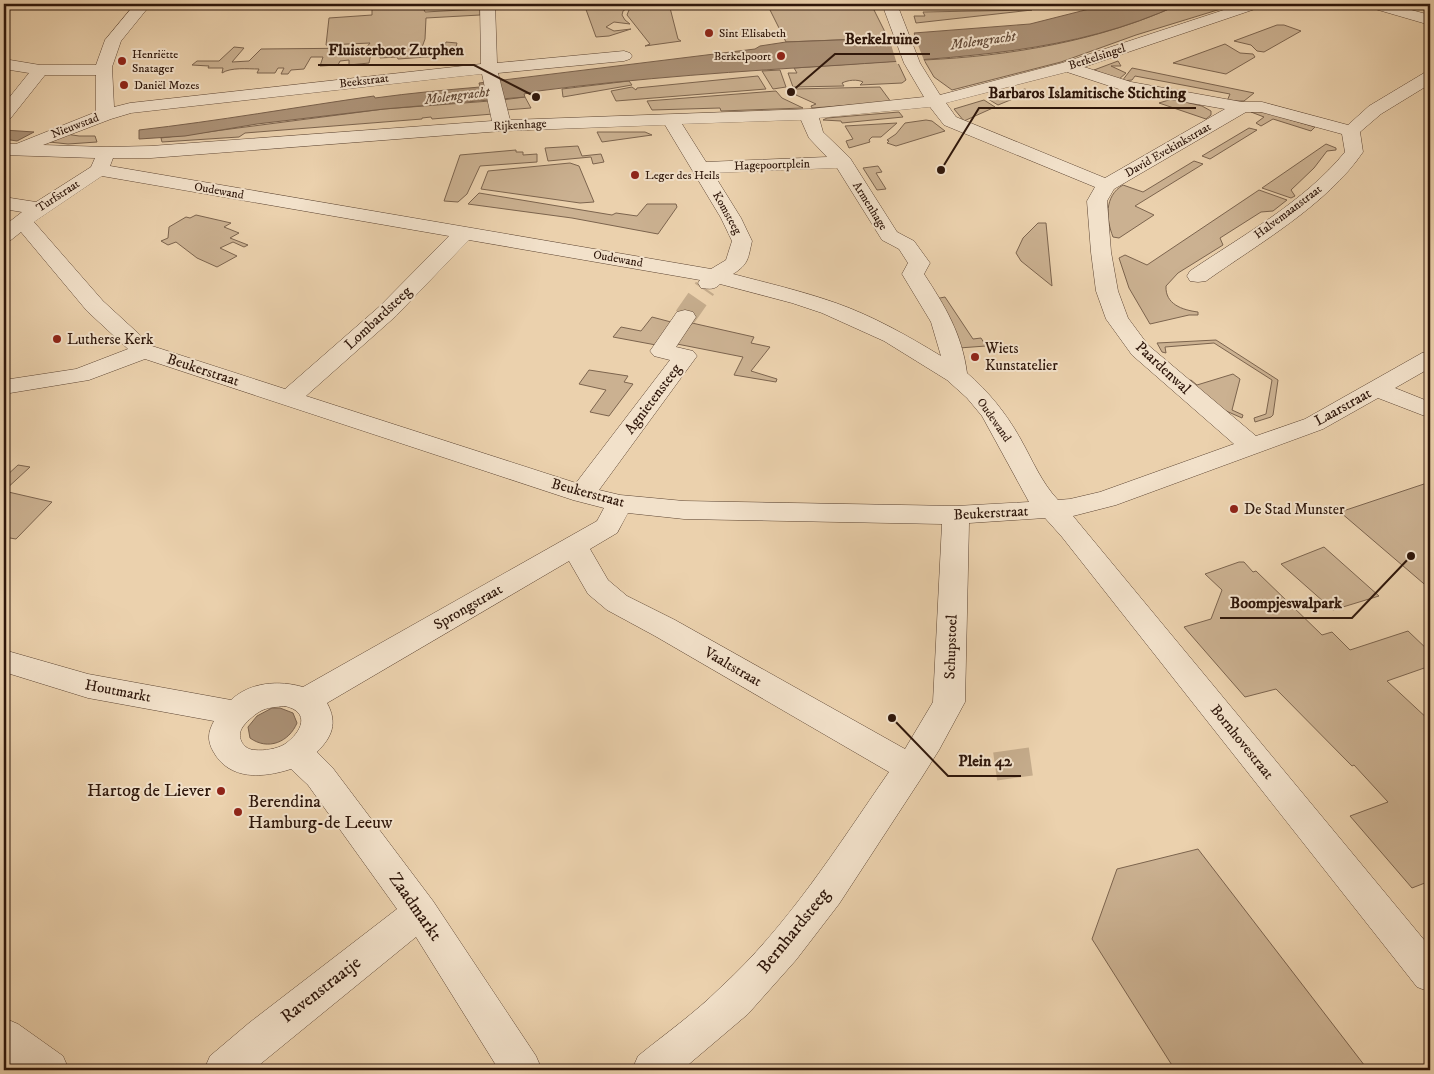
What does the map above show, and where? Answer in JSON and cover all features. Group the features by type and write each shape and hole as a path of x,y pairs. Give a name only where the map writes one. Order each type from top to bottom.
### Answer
{"street":[{"name":"Nieuwstad","path":"8,150 106,115 103,70 113,40 143,4"},
{"path":"487,4 490,75 502,126"},
{"path":"889,4 912,63 935,101 950,121 958,126 1106,185"},
{"name":"Berkelsingel","path":"935,101 1068,67 1256,4"},
{"path":"1373,4 1430,20"},
{"name":"Beekstraat","path":"106,115 130,108 400,77 490,75 624,56"},
{"path":"4,64 40,70 103,70"},
{"name":"David Evekinkstraat","path":"1068,67 1128,87 1242,107"},
{"path":"4,115 40,70"},
{"path":"1242,107 1262,107 1351,131 1375,110 1430,77"},
{"name":"Rijkenhage","path":"102,162 170,151 502,126 810,114 880,109 935,101"},
{"name":"David Evekinkstraat","path":"1106,185 1242,107"},
{"name":"Armenhage","path":"810,114 810,121 815,134 843,162 889,236 907,245 919,263 913,274 943,319 953,350 955,375"},
{"name":"Komsteeg","path":"672,119 674,126 731,218 742,241 736,264 710,282"},
{"name":"Halvemaanstraat","path":"1198,276 1297,207 1335,176 1354,152 1351,131"},
{"path":"8,150 102,162"},
{"name":"Turfstraat","path":"4,236 30,214 102,162"},
{"name":"Oudewand","path":"102,162 710,282 800,298 830,308 892,336 955,375 976,393 1007,436 1037,494 1052,510"},
{"name":"Hagepoortplein","path":"700,168 843,162"},
{"name":"Paardenwal","path":"1106,185 1097,201 1100,252 1106,291 1117,318 1140,350 1251,445"},
{"path":"4,203 30,214"},
{"name":"Beukerstraat","path":"30,214 72,281 122,333 144,351 582,494 620,504 684,510 956,515 1052,510 1107,499 1251,445"},
{"name":"Lombardsteeg","path":"288,399 388,311 464,233"},
{"name":"Agnietensteeg","path":"582,494 685,356 662,351 685,317"},
{"path":"4,387 80,375 144,351"},
{"name":"Laarstraat","path":"1251,445 1314,424 1430,358"},
{"path":"1378,389 1430,411"},
{"name":"Sprongstraat","path":"306,700 607,527 620,504"},
{"name":"Bornhovestraat","path":"1052,510 1072,532 1430,975"},
{"name":"Schupstoel","path":"910,768 949,702 956,515"},
{"name":"Vaaltstraat","path":"575,546 598,587 617,603 674,633 910,768"},
{"name":"Houtmarkt","path":"4,661 88,686 235,713"},
{"path":"270,694 296,695 314,706 318,725 314,735 296,753 268,763 254,763 241,760 231,754 226,745 224,735 235,713 257,698 270,694"},
{"name":"Zaadmarkt","path":"296,753 320,776 420,912 522,1070"},
{"name":"Bernhardsteeg","path":"652,1070 734,1001 783,948 826,893 910,768"},
{"name":"Ravenstraatje","path":"224,1070 263,1036 420,912"},
{"path":"4,1037 49,1070"}],"shaded area":[{"path":"584,4 634,4 623,11 622,15 630,24 614,22 606,27 614,31 631,29 609,36 596,37"},
{"path":"639,4 669,4 678,39 681,41 645,46 650,44 627,15 629,10"},
{"path":"767,4 871,4 888,38 786,42"},
{"path":"1180,4 1237,4 1136,35 1061,62 952,90 934,77 924,60 989,55 1087,37 1150,17"},
{"path":"422,5 425,12 480,9 480,15 426,18 425,39 421,50 443,52 446,42 457,43 454,55 398,59 397,57 380,58 380,52 371,53 369,63 349,65 349,60 340,61 338,65 320,66 323,57 311,57 304,69 291,70 288,74 281,74 284,68 278,68 275,73 257,73 259,69 245,69 230,70 222,73 223,68 192,65 197,61 219,61 234,47 244,48 232,62 249,61 261,49 366,48 370,43 326,45 329,18 372,15 372,9"},
{"path":"1032,10 916,23 914,16 925,16 923,12"},
{"path":"1277,25 1284,25 1301,31 1264,52 1257,51 1251,45 1234,41"},
{"path":"1225,44 1240,53 1253,54 1255,57 1226,74 1173,63"},
{"path":"897,61 906,80 902,83 860,85 863,82 852,80 842,83 844,86 793,87 788,73 797,73 794,68"},
{"path":"1118,61 1121,66 1111,66 1126,73 1118,80 1094,70"},
{"path":"1132,68 1254,93 1244,101 1227,101 1230,94 1135,76 1132,80 1122,81"},
{"path":"780,70 786,87 773,89 762,71"},
{"path":"758,76 766,89 616,101 611,91 632,87 636,90 637,88"},
{"path":"629,81 632,85 563,97 562,89"},
{"path":"880,87 891,102 812,108 811,106 816,104 796,95 794,89"},
{"path":"1025,89 1030,92 998,105 988,99"},
{"path":"776,91 782,98 803,108 721,111 720,108 652,110 647,101"},
{"path":"525,97 531,108 505,110 502,100"},
{"path":"1172,99 1202,106 1211,111 1211,115 1206,119 1159,103"},
{"path":"984,100 995,107 964,121 954,109"},
{"path":"490,101 493,114 432,119 431,117 245,133 239,137 162,142 161,138 384,109"},
{"path":"899,112 903,117 842,123 841,121 823,120 827,118"},
{"path":"1251,112 1264,112 1315,127 1311,131 1273,119 1261,126 1256,123 1264,117"},
{"path":"932,121 945,131 896,146 887,143 889,141 887,140 896,134 905,123"},
{"path":"897,123 881,137 872,137 869,140 870,142 849,148 846,141 853,139 845,126"},
{"path":"1249,128 1257,130 1210,159 1202,156"},
{"path":"597,132 645,132 652,135 602,142"},
{"path":"66,134 95,136 97,142 68,144 49,142"},
{"path":"1326,144 1336,148 1336,150 1327,151 1314,168 1291,190 1295,196 1291,198 1262,188"},
{"path":"578,146 582,156 601,154 604,162 593,164 591,157 548,161 545,148"},
{"path":"516,150 516,152 523,152 523,155 537,154 537,162 480,166 467,194 458,202 444,201 460,155"},
{"path":"1194,161 1203,164 1135,206 1154,215 1119,238 1113,237 1109,223 1108,208 1112,195 1117,190 1123,185 1143,192"},
{"path":"570,163 579,166 594,202 580,203 481,189 488,171"},
{"path":"878,166 882,172 876,173 886,189 877,190 863,168"},
{"path":"1259,190 1287,200 1273,211 1261,212 1220,238 1223,245 1178,273 1166,286 1166,292 1171,302 1186,310 1198,312 1198,315 1189,315 1150,324 1129,288 1119,258 1125,255 1147,265"},
{"path":"479,193 612,215 616,213 637,216 647,204 676,204 677,207 658,234 572,218 468,204"},
{"path":"196,215 231,223 224,227 239,233 230,238 248,245 244,247 233,242 220,248 237,256 217,267 197,258 176,242 168,245 161,241 168,238 169,227 186,217 190,218"},
{"path":"1038,223 1046,223 1052,286 1021,261 1016,253 1023,238"},
{"path":"945,297 973,339 981,338 986,346 959,348 935,299"},
{"path":"652,317 671,322 656,345 613,337 621,327 641,331"},
{"path":"692,323 754,337 751,343 770,347 751,371 777,379 776,382 734,375 743,357 677,344"},
{"path":"1216,340 1278,380 1273,415 1271,417 1255,422 1254,418 1266,414 1272,380 1214,343 1165,347 1166,353 1162,352 1157,343"},
{"path":"589,370 628,376 624,382 633,384 609,416 590,412 606,390 579,384"},
{"path":"1233,374 1240,379 1232,410 1243,415 1242,418 1224,410 1187,381 1191,380 1197,385"},
{"path":"18,465 30,467 4,491 4,478"},
{"path":"1430,482 1430,589 1340,512"},
{"path":"4,491 52,502 16,539 4,537"},
{"path":"1324,547 1379,596 1333,610 1281,564"},
{"path":"1244,562 1253,572 1256,571 1322,635 1332,632 1350,650 1408,631 1430,652 1430,666 1387,681 1430,721 1430,881 1412,888 1350,816 1388,802 1354,765 1352,766 1276,689 1245,697 1184,627 1211,619 1222,590 1205,574"},
{"path":"1198,849 1368,1070 1175,1070 1092,939 1117,869"}],"water":[{"name":"Molengracht","path":"1109,4 1180,4 1140,21 1098,34 1014,50 929,59 728,72 614,82 538,91 524,94 525,97 384,109 257,124 185,136 139,139 139,130 374,96 375,98 480,87 479,83 755,49 760,46 786,42 915,37 914,33 1030,24"},
{"path":"4,130 34,132 17,141 4,139"},
{"path":"272,708 280,708 293,713 297,723 293,730 283,740 271,744 257,742 250,738 248,727 257,716"}],"pier":[{"path":"913,32 925,63 897,64 888,35 912,35"}],"tunnel":[{"path":"685,317 705,288"},
{"path":"1011,750 1015,778"}],"place":[{"name":"Sint Elisabeth","path":"709,33"},
{"name":"Berkelpoort","path":"781,56"},
{"name":"Henriëtte Snatager","path":"122,61"},
{"name":"Daniël Mozes","path":"124,85"},
{"name":"Berkelruïne","path":"791,92"},
{"name":"Fluisterboot Zutphen","path":"536,97"},
{"name":"Barbaros Islamitische Stichting","path":"941,170"},
{"name":"Leger des Heils","path":"635,175"},
{"name":"Lutherse Kerk","path":"57,339"},
{"name":"Wiets Kunstatelier","path":"975,357"},
{"name":"De Stad Munster","path":"1234,509"},
{"name":"Boompjeswalpark","path":"1411,556"},
{"name":"Plein 42","path":"892,718"},
{"name":"Hartog de Liever","path":"221,791"},
{"name":"Berendina Hamburg-de Leeuw","path":"238,812"}]}
